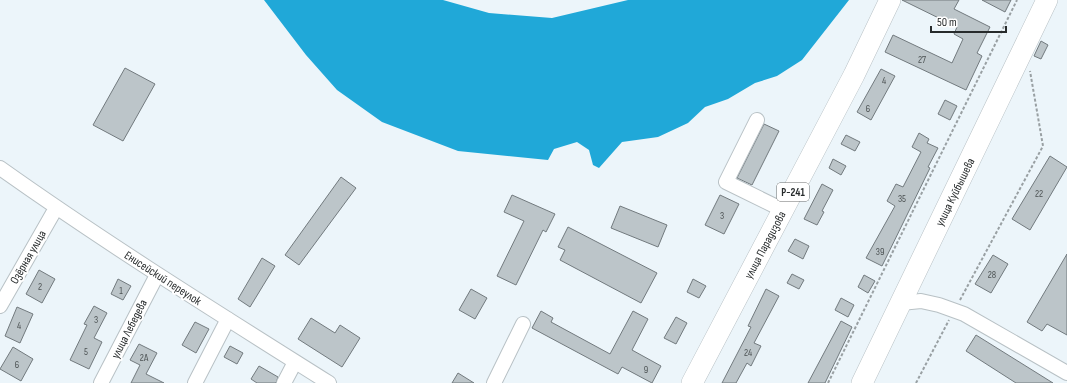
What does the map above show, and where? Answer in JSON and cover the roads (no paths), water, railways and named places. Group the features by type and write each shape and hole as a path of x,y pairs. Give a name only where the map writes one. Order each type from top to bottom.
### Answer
{"highway":[{"name":"улица Парадизова","path":"692,383 854,75 890,0"},
{"name":"улица Куйбышева","path":"862,383 1047,0"}],"street":[{"path":"757,120 726,182 783,210"},
{"name":"Енисейский переулок","path":"0,168 56,208 157,275 329,383"},
{"name":"Озёрная улица","path":"0,306 56,208"},
{"name":"улица Лебедева","path":"101,383 157,275"},
{"path":"901,302 921,301 964,314 1067,373"},
{"path":"195,383 228,319"},
{"path":"494,383 523,324"},
{"path":"284,383 295,362"}],"water":[{"path":"264,0 443,0 489,13 552,18 628,0 849,0 802,60 777,76 755,83 728,99 705,107 688,123 658,137 622,142 599,168 593,165 589,150 577,142 554,149 548,160 458,151 382,122 337,90 306,55"}]}
